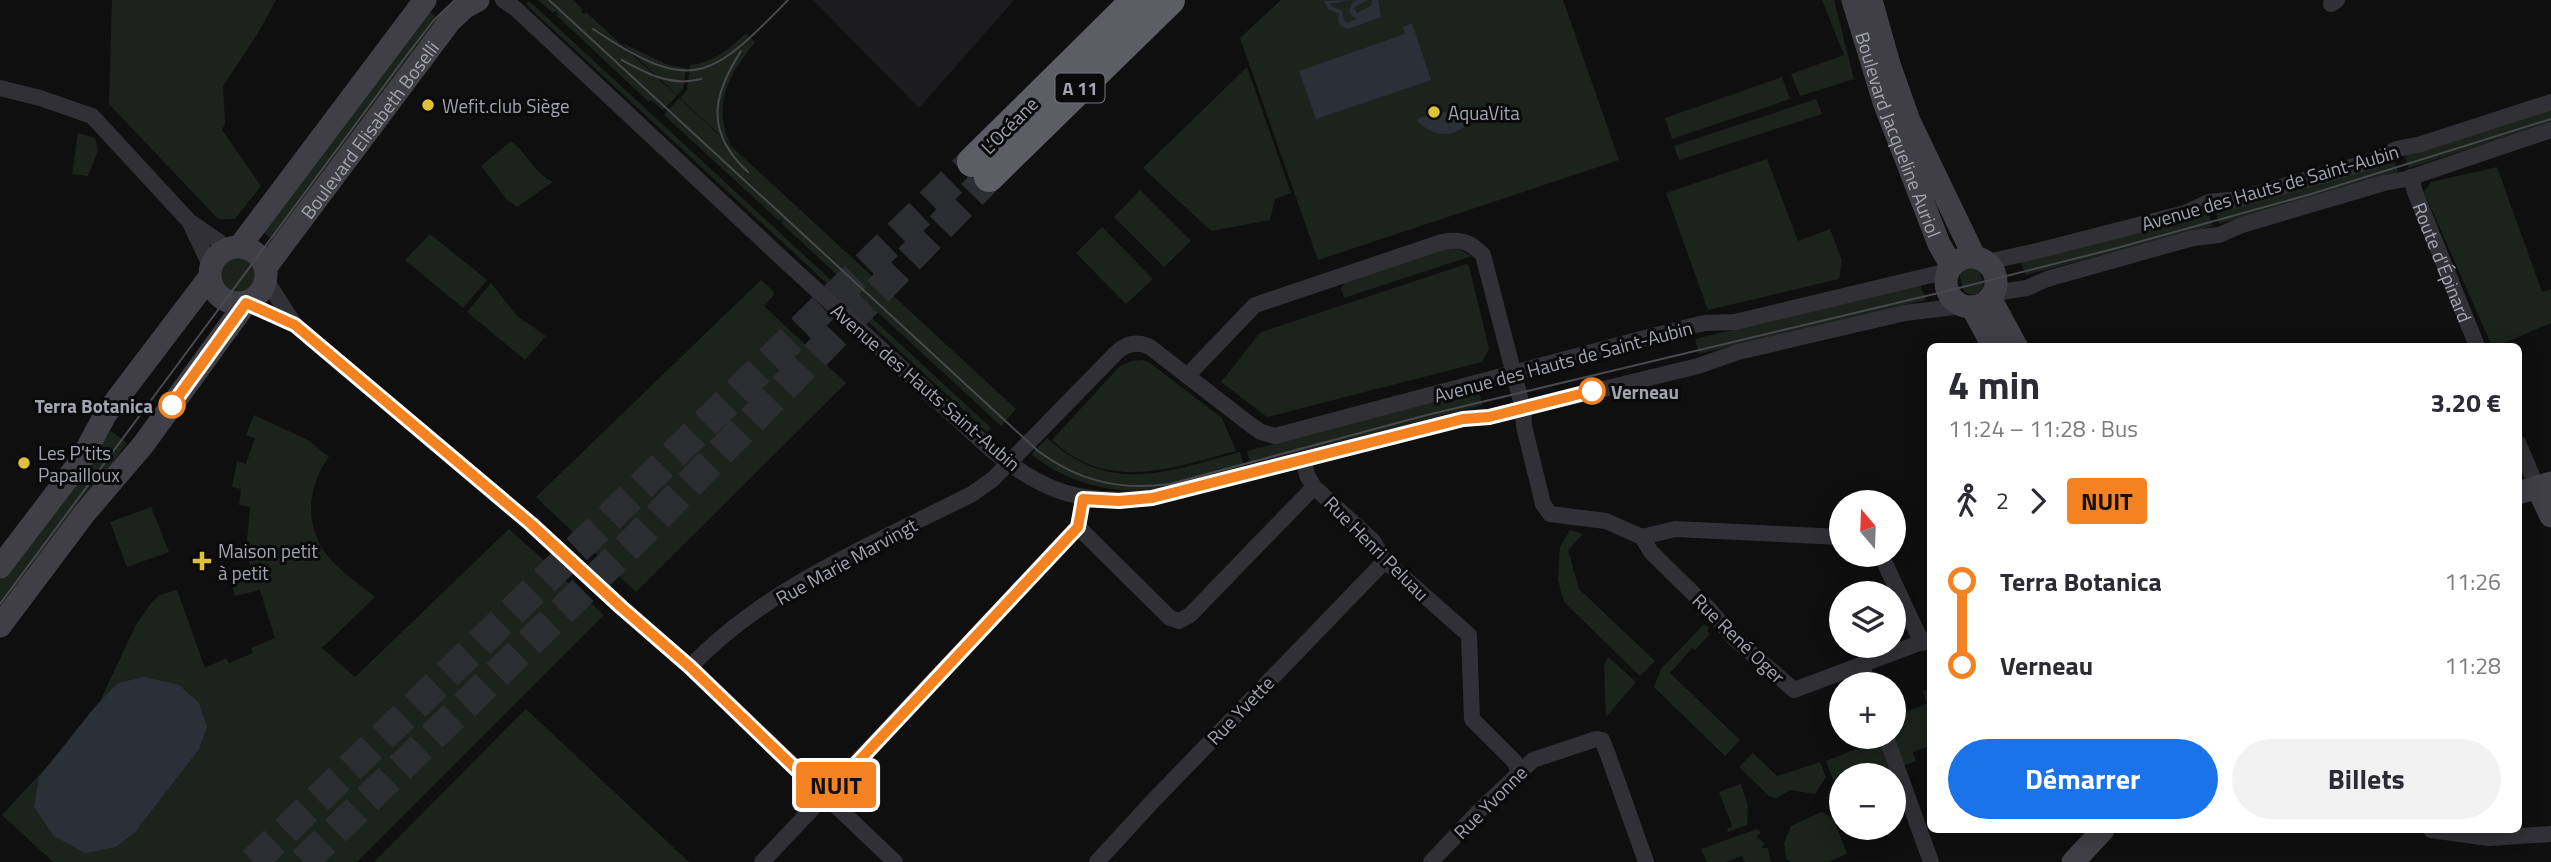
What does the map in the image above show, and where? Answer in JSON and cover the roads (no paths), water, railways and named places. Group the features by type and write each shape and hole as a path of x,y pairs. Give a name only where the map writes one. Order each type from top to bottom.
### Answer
{"highway":[{"name":"L’Océane","path":"1136,0 981,169 1170,0"}],"street":[{"name":"Boulevard Elisabeth Boselli","path":"234,247 425,0"},
{"name":"Boulevard Elisabeth Boselli","path":"266,274 450,21 465,7 478,0"},
{"name":"Avenue des Hauts Saint-Aubin","path":"503,0 516,9 786,262 1008,464 1051,489 1083,499 1119,501 1152,498 1463,419 1489,417 1698,366"},
{"name":"Boulevard Jacqueline Auriol","path":"1853,0 1884,102 1950,268"},
{"name":"Boulevard Jacqueline Auriol","path":"1871,0 1877,27 1909,121 1963,238 1980,259"},
{"path":"0,88 92,116 189,221 234,247 252,250 259,255 266,274 295,325"},
{"name":"Avenue des Hauts de Saint-Aubin","path":"1980,259 2037,251 2185,213 2209,202 2238,199 2551,103"},
{"name":"Avenue des Hauts de Saint-Aubin","path":"1698,366 1738,352 1892,316 1979,301 2193,238 2219,235 2242,225 2412,177 2551,130"},
{"name":"Route d'Épinard","path":"2412,177 2415,192 2476,343"},
{"path":"189,221 210,272 213,290 225,301 234,304 246,303 295,325 531,524 690,667 895,862"},
{"path":"1187,376 1255,305 1458,239 1474,245 1483,255 1523,409"},
{"path":"0,567 80,462 106,415 210,272 217,255 234,247"},
{"path":"1979,301 1996,276 1980,259 1962,258 1950,268 1945,283 1951,298 1979,301 2014,343"},
{"name":"Avenue des Hauts de Saint-Aubin","path":"1187,376 1261,432 1275,436 1704,323 1735,322 1950,268"},
{"path":"0,626 84,514 143,445 246,303 260,293 266,274"},
{"path":"1979,301 1992,343"},
{"name":"Rue Marie Marvingt","path":"690,667 751,615 817,573 972,494 993,480 1126,345 1139,343 1150,347 1187,376"},
{"name":"Rue René Oger","path":"1523,409 1524,426 1544,503 1550,514 1606,521 1642,537 1651,552 1709,609 1734,638 1790,688 1800,689 1926,641 1887,567"},
{"path":"2522,453 2551,516"},
{"name":"Rue Henri Peluau","path":"1304,461 1307,475 1314,487 1373,541 1385,561 1469,635 1472,719 1514,762 1519,774"},
{"path":"1078,527 1170,618 1182,621 1314,487"},
{"path":"762,862 1078,527 1083,499"},
{"path":"1642,537 1675,529 1829,536"},
{"name":"Rue Yvette","path":"1097,862 1385,561"},
{"path":"1862,666 1864,672"},
{"name":"Rue Yvonne","path":"1431,862 1478,812 1533,760 1596,739 1602,740 1646,862"},
{"path":"1890,749 1931,862"},
{"path":"2073,862 2100,833"},
{"path":"2453,833 2489,838 2551,834"}],"tunnel":[{"path":"253,862 972,162"},
{"path":"303,862 629,546 989,177"}],"tram line":[{"path":"0,604 404,59 433,21 455,0"},
{"path":"549,0 1038,451 1068,470 1117,485 1170,484 1427,415 2117,248 2308,195 2551,119"},
{"path":"593,29 654,64 678,70 698,69 718,62 739,48 788,0"},
{"path":"741,51 724,83 718,113 719,128 725,143 748,172"},
{"path":"622,60 670,80 701,79"}],"place":[{"name":"Wefit.club Siège","path":"428,105"},
{"name":"AquaVita","path":"1434,112"},
{"name":"Verneau","path":"1592,391"},
{"name":"Terra Botanica","path":"172,405"},
{"name":"Les P'tits Papailloux","path":"24,463"},
{"name":"Maison petit à petit","path":"202,561"}]}
